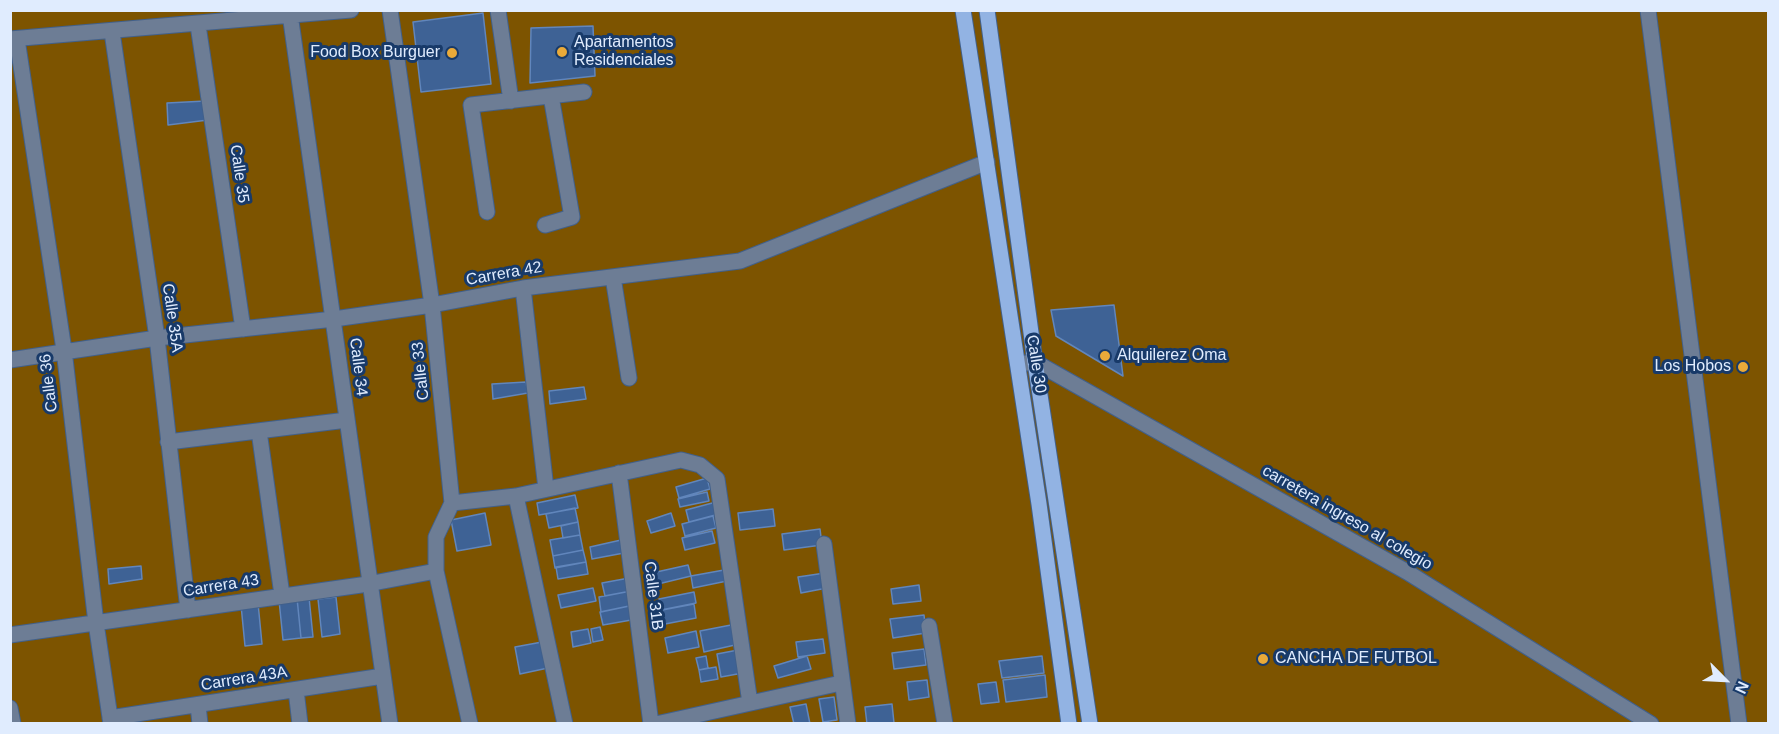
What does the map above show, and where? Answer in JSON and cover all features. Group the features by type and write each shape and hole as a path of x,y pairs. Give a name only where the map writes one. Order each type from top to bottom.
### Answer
{"main road":[{"name":"Calle 30","path":"963,10 1018,364 1068,723"},
{"name":"Calle 30","path":"987,10 1035,362 1090,723"}],"street":[{"path":"14,39 198,25 290,14 351,10"},
{"name":"Calle 33","path":"390,10 432,305 452,503"},
{"path":"498,10 512,101"},
{"path":"1648,10 1739,723"},
{"name":"Calle 34","path":"290,14 390,723"},
{"name":"Calle 35","path":"198,25 243,329"},
{"name":"Calle 35A","path":"112,32 157,338 188,610"},
{"name":"Calle 36","path":"14,39 64,350 96,623 110,721"},
{"path":"487,212 471,105 584,92"},
{"path":"545,225 572,217 551,96"},
{"name":"Carrera 42","path":"10,360 64,350 157,338 334,319 432,305 523,288 740,261 987,162"},
{"path":"613,277 629,378"},
{"path":"523,288 546,489"},
{"path":"1018,364 1035,362"},
{"name":"carretera ingreso al colegio","path":"1035,362 1407,572 1651,723"},
{"path":"168,442 347,420"},
{"path":"259,431 282,595"},
{"path":"470,723 436,571 436,537 452,503 516,496 681,460 700,465 717,479 750,703"},
{"name":"Calle 31B","path":"619,473 651,723"},
{"path":"516,496 565,723"},
{"path":"824,544 848,723"},
{"name":"Carrera 43","path":"10,635 369,584 436,571"},
{"path":"929,626 945,723"},
{"name":"Carrera 43A","path":"110,721 383,676"},
{"path":"656,723 841,683"},
{"path":"296,690 300,723"},
{"path":"198,705 200,723"},
{"path":"10,708 13,723"}],"shaded area":[{"path":"10,11 1768,11 1768,723 11,723"}],"building":[{"name":"Food Box Burguer","path":"483,13 491,84 421,92 413,22"},
{"name":"Apartamentos Residenciales","path":"593,26 595,76 530,83 531,28"},
{"path":"206,101 208,120 168,125 167,103"},
{"name":"Alquilerez Oma","path":"1114,305 1123,376 1056,336 1051,310"},
{"path":"526,382 528,393 493,399 492,384"},
{"path":"584,387 586,399 550,404 549,391"},
{"path":"707,478 710,489 679,498 676,487"},
{"path":"707,492 709,501 680,507 678,499"},
{"path":"575,495 578,508 539,515 537,503"},
{"path":"716,502 719,514 689,522 686,510"},
{"path":"575,508 578,522 549,528 546,514"},
{"path":"773,509 775,526 740,530 738,513"},
{"path":"485,513 491,545 457,551 451,520"},
{"path":"671,513 675,526 651,533 647,521"},
{"path":"713,516 716,528 685,536 682,524"},
{"path":"578,522 580,535 563,538 561,526"},
{"path":"820,529 822,545 784,550 782,534"},
{"path":"712,531 715,543 685,550 682,538"},
{"path":"580,535 583,550 553,556 550,540"},
{"path":"621,540 624,553 592,559 590,547"},
{"path":"583,550 586,562 555,568 553,556"},
{"path":"586,562 588,574 558,579 556,567"},
{"path":"688,565 691,576 654,585 652,573"},
{"path":"141,566 142,579 109,584 108,569"},
{"path":"724,570 727,581 693,588 691,576"},
{"path":"825,573 827,588 801,593 798,577"},
{"path":"629,578 631,591 605,596 602,583"},
{"path":"919,585 921,601 893,604 891,589"},
{"path":"593,588 596,601 561,608 558,595"},
{"path":"631,591 634,605 601,612 599,597"},
{"path":"694,592 696,603 661,610 659,599"},
{"path":"309,597 313,637 301,638 297,598"},
{"path":"336,597 340,634 322,637 318,599"},
{"path":"297,598 301,638 283,640 279,600"},
{"path":"258,603 262,644 245,646 241,605"},
{"path":"694,604 696,618 660,625 657,611"},
{"path":"634,605 637,619 603,625 600,612"},
{"path":"924,615 926,633 893,638 890,619"},
{"path":"731,625 735,645 704,652 700,631"},
{"path":"600,627 603,640 593,642 591,629"},
{"path":"588,629 591,643 573,647 571,632"},
{"path":"696,631 699,647 668,653 665,638"},
{"path":"823,639 825,653 798,657 796,642"},
{"path":"542,642 548,668 520,674 515,647"},
{"path":"924,649 926,665 894,669 892,653"},
{"path":"738,650 743,673 721,677 717,654"},
{"path":"706,656 708,668 699,670 696,658"},
{"path":"807,656 811,669 778,678 774,666"},
{"path":"1042,656 1044,673 1002,678 999,661"},
{"path":"716,667 718,679 701,682 699,670"},
{"path":"1045,675 1047,697 1006,702 1003,680"},
{"path":"927,680 929,697 909,700 907,682"},
{"path":"996,682 999,702 981,704 978,684"},
{"path":"834,697 837,720 823,722 819,699"},
{"path":"806,704 810,724 794,724 790,707"},
{"path":"892,704 894,723 867,724 865,707"}],"place":[{"name":"Apartamentos Residenciales","path":"562,52"},
{"name":"Food Box Burguer","path":"452,53"},
{"name":"Alquilerez Oma","path":"1105,356"},
{"name":"Los Hobos","path":"1743,367"},
{"name":"CANCHA DE FUTBOL","path":"1263,659"}]}
